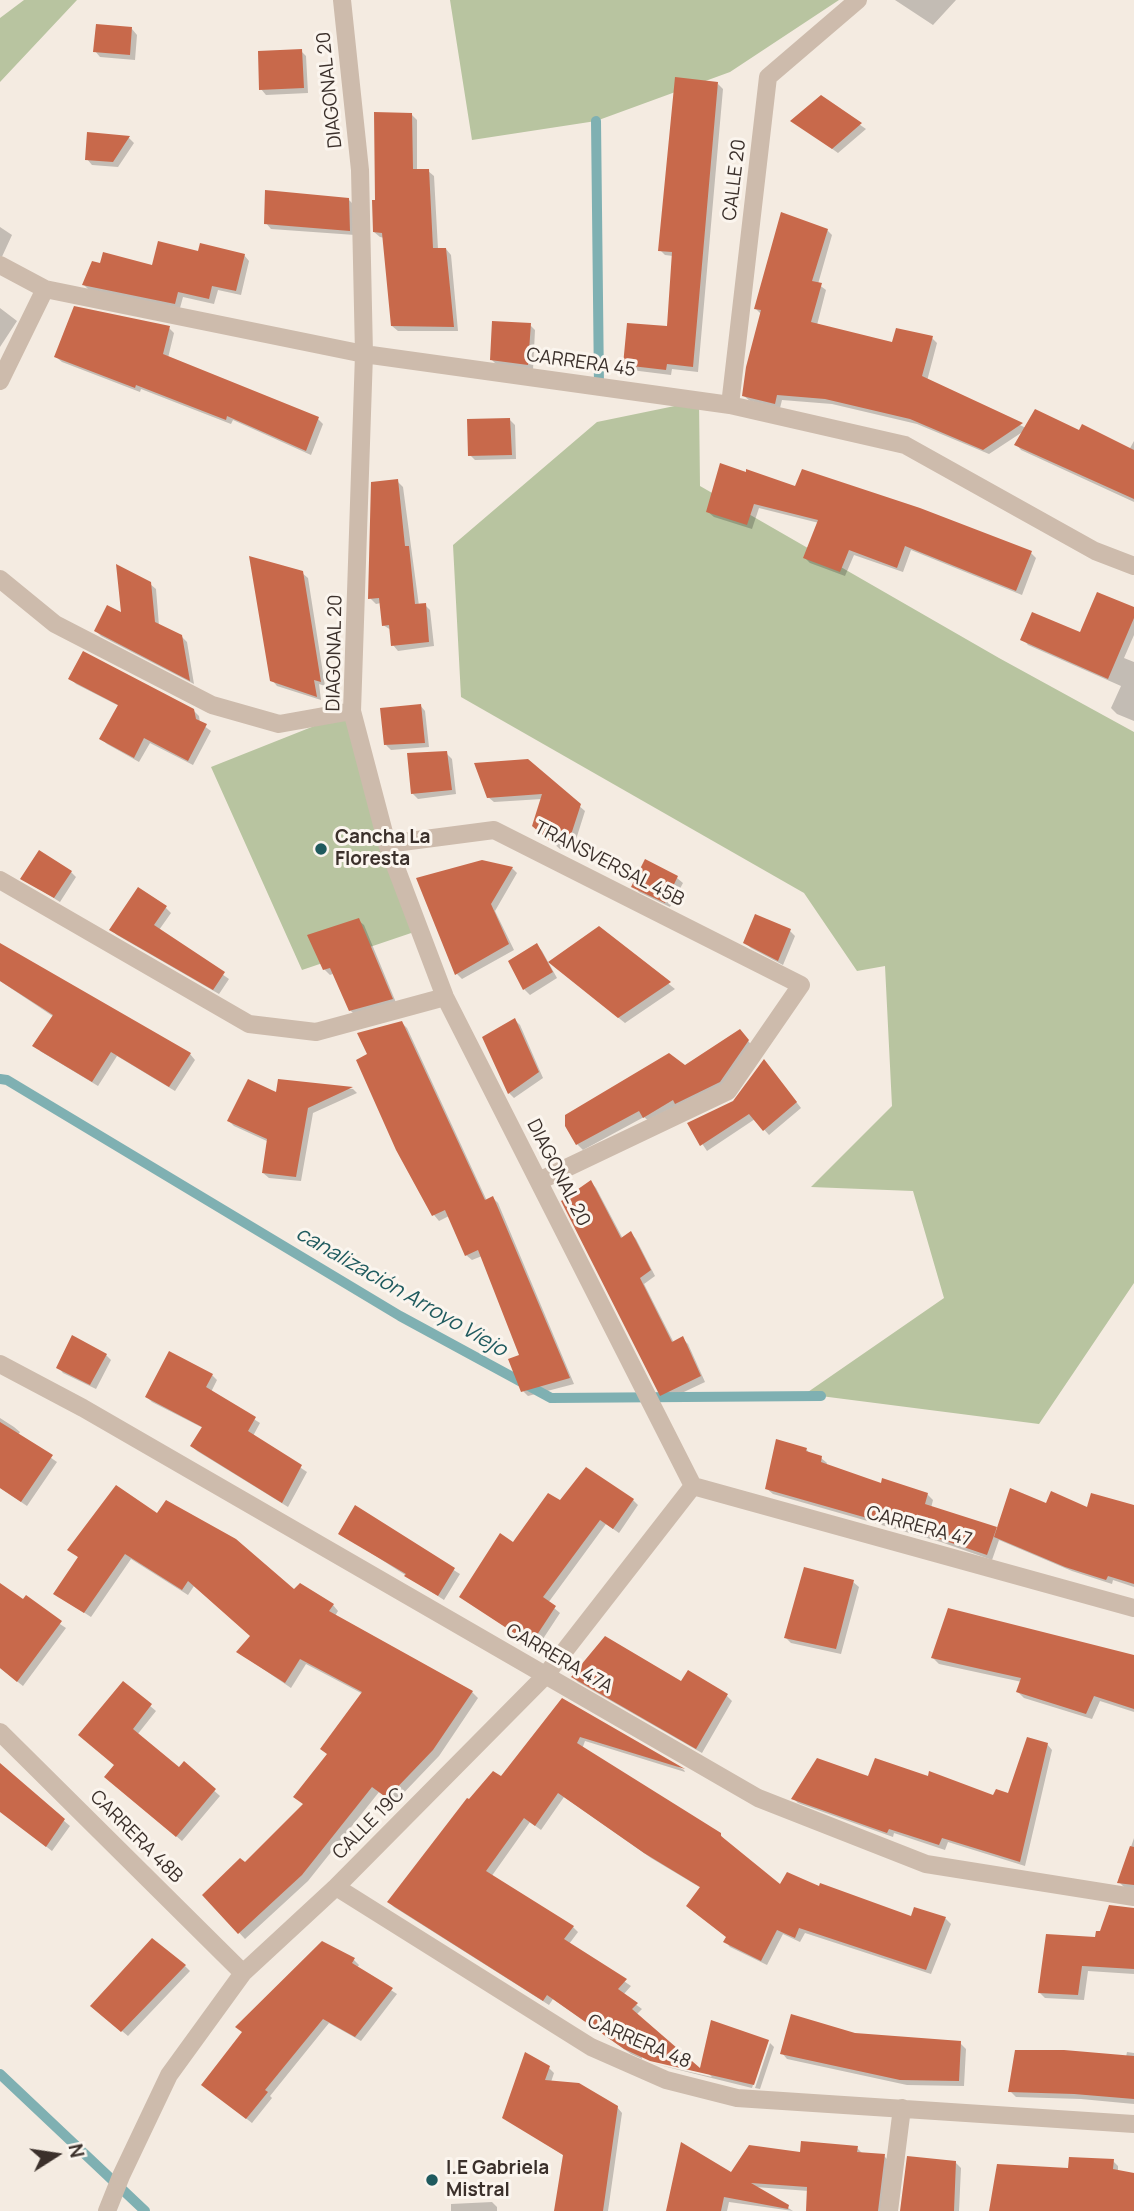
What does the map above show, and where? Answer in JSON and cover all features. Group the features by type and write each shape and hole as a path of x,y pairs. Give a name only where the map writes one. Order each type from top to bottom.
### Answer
{"street":[{"name":"DIAGONAL 20","path":"342,0 360,170 364,354 352,711 387,844 445,997 693,1486"},
{"name":"CALLE 20","path":"730,405 768,78 858,0"},
{"name":"CARRERA 45","path":"0,265 45,289 364,354 730,405 905,445 1095,551 1134,566"},
{"path":"0,380 45,289"},
{"path":"0,579 55,624 212,705 279,724 352,711"},
{"name":"TRANSVERSAL 45B","path":"387,844 494,830 801,985 728,1091 538,1181"},
{"path":"0,880 249,1024 316,1032 445,997"},
{"name":"CARRERA 47A","path":"0,1364 83,1409 758,1798 926,1864 1134,1897"},
{"name":"CARRERA 47","path":"693,1486 1134,1608"},
{"name":"CALLE 19C","path":"107,2211 169,2076 243,1973 336,1887 545,1676 693,1486"},
{"name":"CARRERA 48B","path":"0,1731 243,1973"},
{"name":"CARRERA 48","path":"336,1887 591,2047 666,2080 737,2098 1134,2124"},
{"path":"889,2211 902,2108"}],"green space":[{"path":"24,0 77,0 0,82 0,18"},
{"path":"450,0 839,0 730,72 596,121 472,140"},
{"path":"699,401 700,486 999,658 1134,732 1134,1283 1039,1424 805,1394 944,1298 913,1191 811,1187 892,1106 885,966 857,971 804,893 461,697 453,545 597,422"},
{"name":"Cancha La Floresta","path":"352,711 420,930 302,970 211,767"}],"building":[{"path":"96,24 132,27 130,55 93,52"},
{"path":"302,49 304,88 259,90 258,51"},
{"path":"675,77 718,82 693,367 667,364 666,370 623,365 627,323 667,326 672,252 658,251"},
{"path":"821,95 862,123 832,149 790,121"},
{"path":"374,112 412,113 413,169 429,169 433,248 446,248 454,327 391,326 382,233 373,232"},
{"path":"87,132 130,136 113,162 85,160"},
{"path":"265,190 349,198 350,231 264,224"},
{"path":"781,212 828,229 812,281 822,283 811,322 892,342 896,328 933,336 922,376 1023,423 983,450 910,419 825,399 777,395 775,404 742,396 746,367 761,310 754,309"},
{"path":"158,241 198,251 200,243 245,254 236,291 212,286 209,299 178,292 175,304 82,285 92,261 100,263 103,252 152,265"},
{"path":"74,306 170,326 163,354 319,417 306,451 227,416 226,420 54,357"},
{"path":"492,321 531,323 528,365 490,360"},
{"path":"1035,409 1079,430 1082,424 1134,450 1134,499 1014,445"},
{"path":"510,418 512,455 468,456 467,419"},
{"path":"720,463 795,486 802,469 920,508 1032,551 1016,591 905,546 897,568 849,550 840,572 803,558 818,520 754,504 747,525 706,512"},
{"path":"398,479 415,604 426,603 429,642 391,646 389,625 382,626 379,598 368,599 371,482"},
{"path":"249,556 303,571 321,682 314,680 317,697 270,681"},
{"path":"116,564 151,582 155,622 182,635 190,681 94,631 107,605 121,612"},
{"path":"1097,592 1134,607 1134,618 1108,679 1020,640 1032,612 1080,632"},
{"path":"83,651 194,709 196,719 207,724 188,761 144,738 134,758 99,739 118,705 68,679"},
{"path":"421,704 425,743 384,745 380,708"},
{"path":"447,751 452,790 411,794 407,753"},
{"path":"528,759 581,804 568,844 553,844 532,826 542,794 487,798 474,763"},
{"path":"39,850 72,871 54,898 20,879"},
{"path":"645,859 678,876 665,903 631,887"},
{"path":"482,860 513,867 491,904 509,944 455,975 416,878"},
{"path":"138,887 167,906 154,925 225,972 213,990 109,930"},
{"path":"755,914 791,929 778,961 743,943"},
{"path":"359,918 393,999 349,1011 330,968 323,970 307,935"},
{"path":"599,926 671,982 618,1018 548,962"},
{"path":"0,943 191,1053 169,1087 111,1052 92,1082 32,1046 53,1015 0,981"},
{"path":"537,943 553,972 523,990 508,961"},
{"path":"515,1018 539,1072 508,1094 482,1037"},
{"path":"402,1021 485,1200 493,1196 570,1378 521,1392 508,1359 519,1355 478,1250 465,1256 445,1210 432,1216 396,1150 356,1060 367,1054 357,1033"},
{"path":"740,1029 749,1040 720,1082 675,1104 673,1100 643,1118 639,1111 576,1145 565,1126 565,1115 669,1053 685,1065"},
{"path":"764,1059 797,1102 763,1131 749,1114 700,1146 687,1123 733,1101"},
{"path":"248,1079 276,1092 278,1079 353,1087 308,1108 296,1177 262,1173 267,1139 227,1121"},
{"path":"591,1180 621,1238 631,1231 651,1270 640,1278 672,1342 683,1336 701,1376 660,1396 561,1201"},
{"path":"72,1335 107,1354 90,1385 56,1368"},
{"path":"169,1351 213,1374 206,1387 256,1417 248,1431 302,1465 282,1503 190,1446 202,1427 145,1397"},
{"path":"0,1422 53,1455 21,1502 0,1488"},
{"path":"776,1439 807,1448 806,1451 822,1456 821,1462 881,1483 882,1478 928,1493 925,1504 997,1527 987,1555 934,1537 765,1489"},
{"path":"586,1467 634,1499 613,1529 600,1520 543,1597 556,1606 531,1644 459,1597 500,1533 513,1542 548,1493 560,1500"},
{"path":"116,1485 157,1513 166,1500 236,1539 294,1589 300,1583 334,1604 329,1611 473,1691 433,1750 387,1798 372,1787 302,1875 238,1934 202,1895 240,1858 245,1862 303,1804 293,1797 327,1754 320,1749 362,1692 300,1659 285,1683 236,1652 250,1636 188,1581 182,1590 125,1554 84,1613 53,1594 78,1557 67,1550"},
{"path":"1010,1488 1046,1503 1051,1491 1087,1507 1091,1493 1134,1505 1134,1584 1108,1576 1106,1580 1065,1567 994,1537"},
{"path":"355,1505 455,1568 438,1596 338,1534"},
{"path":"804,1567 854,1580 836,1649 784,1638"},
{"path":"0,1583 23,1599 26,1595 62,1621 17,1682 0,1668"},
{"path":"948,1608 1134,1655 1134,1709 1094,1696 1086,1714 1016,1692 1021,1678 931,1658"},
{"path":"605,1636 681,1681 688,1670 728,1694 696,1749 571,1677"},
{"path":"123,1681 152,1704 133,1729 179,1767 184,1761 216,1789 176,1837 104,1777 114,1765 78,1735"},
{"path":"562,1698 685,1769 580,1737 577,1743 721,1833 721,1836 780,1884 787,1872 819,1886 820,1883 911,1916 914,1907 946,1917 926,1970 799,1928 795,1938 777,1930 761,1961 723,1942 726,1937 686,1906 700,1887 644,1853 558,1793 535,1826 524,1818 486,1871 574,1926 564,1939 627,1979 618,1989 638,2003 632,2009 700,2068 711,2020 769,2040 754,2085 650,2061 624,2049 547,1995 543,2001 387,1902 467,1798 469,1799 493,1771 501,1776"},
{"path":"1027,1737 1048,1743 1020,1862 942,1838 939,1845 889,1829 887,1833 791,1799 817,1758 868,1776 875,1758 928,1776 929,1771 993,1795 996,1789 1008,1793"},
{"path":"0,1763 65,1819 46,1847 0,1812"},
{"path":"1130,1846 1134,1847 1134,1885 1117,1883"},
{"path":"1109,1905 1134,1908 1134,1969 1082,1966 1078,1995 1038,1993 1046,1934 1095,1937 1096,1931 1100,1931"},
{"path":"152,1938 186,1965 121,2032 90,2006"},
{"path":"322,1941 355,1958 352,1963 393,1988 355,2037 323,2019 265,2090 268,2092 246,2119 201,2085 242,2032 235,2027"},
{"path":"791,2014 855,2033 961,2041 959,2081 900,2080 780,2054"},
{"path":"1015,2050 1064,2050 1134,2056 1134,2099 1008,2092"},
{"path":"525,2052 550,2066 545,2080 579,2083 618,2106 603,2211 554,2211 563,2155 502,2118"},
{"path":"801,2141 858,2146 857,2152 885,2154 878,2211 806,2211 807,2187 751,2183 789,2205 788,2209 724,2197 721,2211 666,2211 681,2142 731,2172 749,2145 800,2152"},
{"path":"907,2156 956,2161 954,2211 900,2211"},
{"path":"1069,2157 1114,2159 1113,2169 1134,2173 1134,2211 989,2211 997,2164 1068,2168"}],"waterway":[{"path":"596,121 599,387"},
{"name":"canalización Arroyo Viejo","path":"0,1079 7,1080 400,1316 551,1398 821,1396"},
{"name":"canalización Arroyo Viejo","path":"0,2074 145,2211"}],"place":[{"name":"Cancha La Floresta","path":"321,849"},
{"name":"I.E Gabriela Mistral","path":"432,2180"}]}
